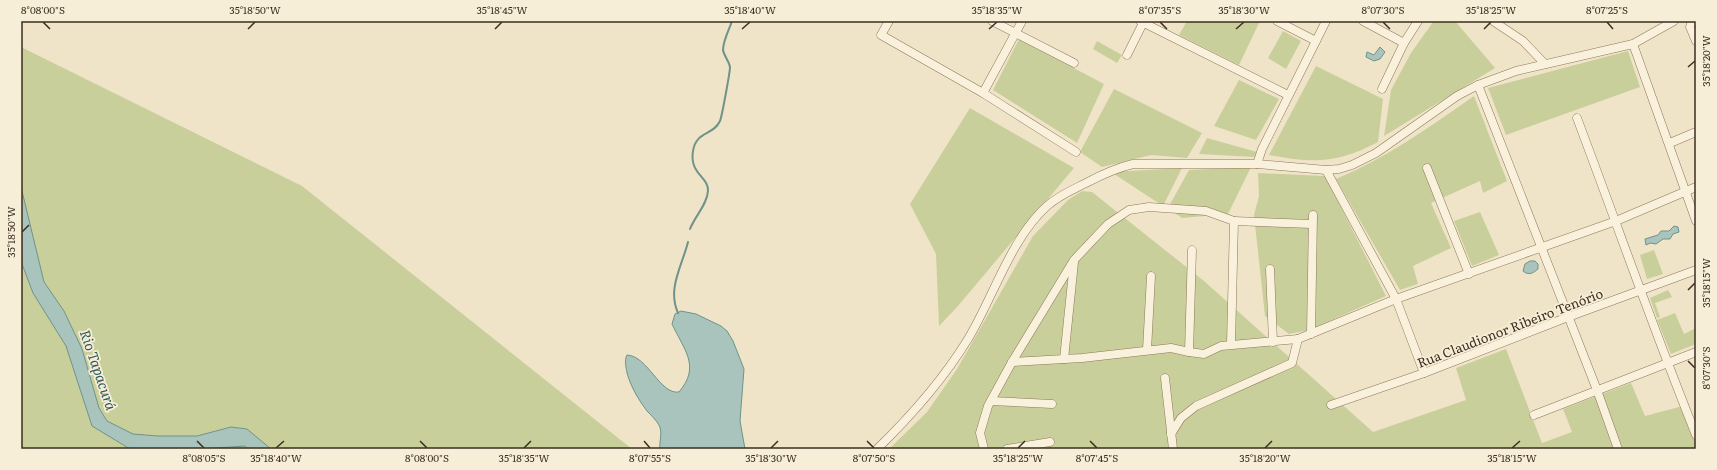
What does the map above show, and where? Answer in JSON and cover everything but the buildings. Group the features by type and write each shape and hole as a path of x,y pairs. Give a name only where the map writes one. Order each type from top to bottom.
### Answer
{"street":[{"path":"889,21 881,35 983,93 1076,152"},
{"path":"992,21 1074,63"},
{"path":"983,93 1022,21"},
{"path":"1277,21 1316,41"},
{"path":"1257,164 1262,149 1288,95 1326,21"},
{"path":"1363,21 1404,43"},
{"path":"1382,89 1404,43 1418,21"},
{"path":"1493,21 1523,41 1545,64"},
{"path":"877,449 920,404 968,340 1024,232 1047,206 1068,192 1118,168 1133,164 1257,164 1326,170 1352,165 1376,153 1457,96 1478,85 1516,71 1633,44 1674,21"},
{"path":"1692,21 1690,27 1696,41"},
{"path":"1126,55 1142,22 1288,95"},
{"path":"1633,44 1670,143 1684,192 1696,221"},
{"path":"1478,85 1597,390 1618,449"},
{"path":"1577,118 1696,436"},
{"path":"1670,143 1696,132"},
{"path":"1427,168 1469,274"},
{"path":"1326,170 1396,299 1424,373"},
{"path":"1012,362 1064,359 1171,348 1204,354 1221,346 1230,344 1298,339 1396,299 1616,221 1696,187"},
{"path":"984,449 980,433 988,406 1012,362 1074,260 1108,224 1129,210 1149,207 1206,211 1234,221 1312,224"},
{"path":"1311,334 1313,215"},
{"path":"1230,344 1234,221"},
{"path":"1189,352 1192,250"},
{"path":"1064,359 1074,260"},
{"path":"1270,269 1273,342"},
{"name":"Rua Claudionor Ribeiro Tenório","path":"1331,405 1424,373 1568,317 1641,292 1696,270"},
{"path":"1147,350 1151,276"},
{"path":"1171,434 1181,418 1196,406 1292,363 1298,339"},
{"path":"1534,415 1696,352"},
{"path":"1165,378 1173,449"},
{"path":"991,401 1052,404"},
{"path":"1007,449 1050,442"}],"green space":[{"path":"1187,21 1196,21 1200,23 1201,21 1260,21 1239,65 1179,35"},
{"path":"1455,21 1495,68 1384,136 1391,90 1411,53 1433,22"},
{"path":"1283,31 1301,41 1286,69 1268,58"},
{"path":"1019,39 1104,84 1077,143 993,90"},
{"path":"1097,41 1122,55 1117,63 1093,49"},
{"path":"21,47 302,186 632,449 21,449"},
{"path":"1628,51 1640,87 1506,135 1488,88"},
{"path":"1316,66 1383,99 1378,142 1350,154 1325,160 1285,158 1269,155"},
{"path":"1239,80 1279,99 1256,140 1214,126"},
{"path":"1114,89 1202,133 1187,158 1151,155 1102,167 1080,152"},
{"path":"1474,96 1507,181 1483,193 1480,181 1431,203 1451,248 1413,266 1418,284 1400,290 1336,179 1390,152"},
{"path":"970,108 1074,168 958,306 939,326 936,254 910,204"},
{"path":"1207,138 1257,152 1254,157 1199,154"},
{"path":"1251,167 1228,214 1182,218 1168,208 1189,170"},
{"path":"1182,168 1163,206 1111,172"},
{"path":"1258,173 1325,176 1386,296 1309,330 1289,334 1265,316 1254,215 1259,196"},
{"path":"1082,191 1092,192 1204,281 1373,432 1466,400 1456,368 1506,349 1542,443 1572,432 1563,409 1631,383 1645,416 1683,406 1696,444 1696,449 889,449 927,412 957,369 1033,236 1068,200"},
{"path":"1480,212 1499,255 1472,266 1454,221"},
{"path":"1654,250 1663,274 1647,279 1640,255"},
{"path":"1668,290 1672,297 1655,303 1660,317 1657,318 1650,298"},
{"path":"1675,313 1684,334 1696,328 1696,344 1671,354 1657,320"}],"water":[{"path":"1380,47 1385,52 1380,59 1374,61 1366,57 1367,52 1374,55"},
{"path":"21,187 44,282 64,311 82,349 99,408 107,421 133,434 158,436 197,436 231,427 247,429 271,449 248,449 245,446 201,449 130,449 92,426 66,346 33,293 22,264"},
{"path":"1674,226 1678,227 1679,232 1673,234 1670,239 1663,239 1656,244 1650,243 1646,245 1645,239 1658,235 1661,231 1669,231"},
{"path":"1530,261 1535,261 1538,264 1538,269 1529,274 1523,271 1525,264"},
{"path":"681,311 696,314 721,326 727,331 733,341 744,369 740,421 745,449 660,449 661,431 659,425 647,411 633,388 627,373 626,359 627,355 634,357 648,368 666,388 679,392 686,383 690,366 685,350 672,324 675,314"}],"waterway":[{"path":"690,229 703,206 708,191 706,182 696,170 694,165 693,151 698,140 717,126 720,121 730,67 723,47 732,21"},
{"path":"678,313 675,304 675,286 688,242"}],"water label":[{"name":"Rio Tapacurá","path":"98,370"}]}
